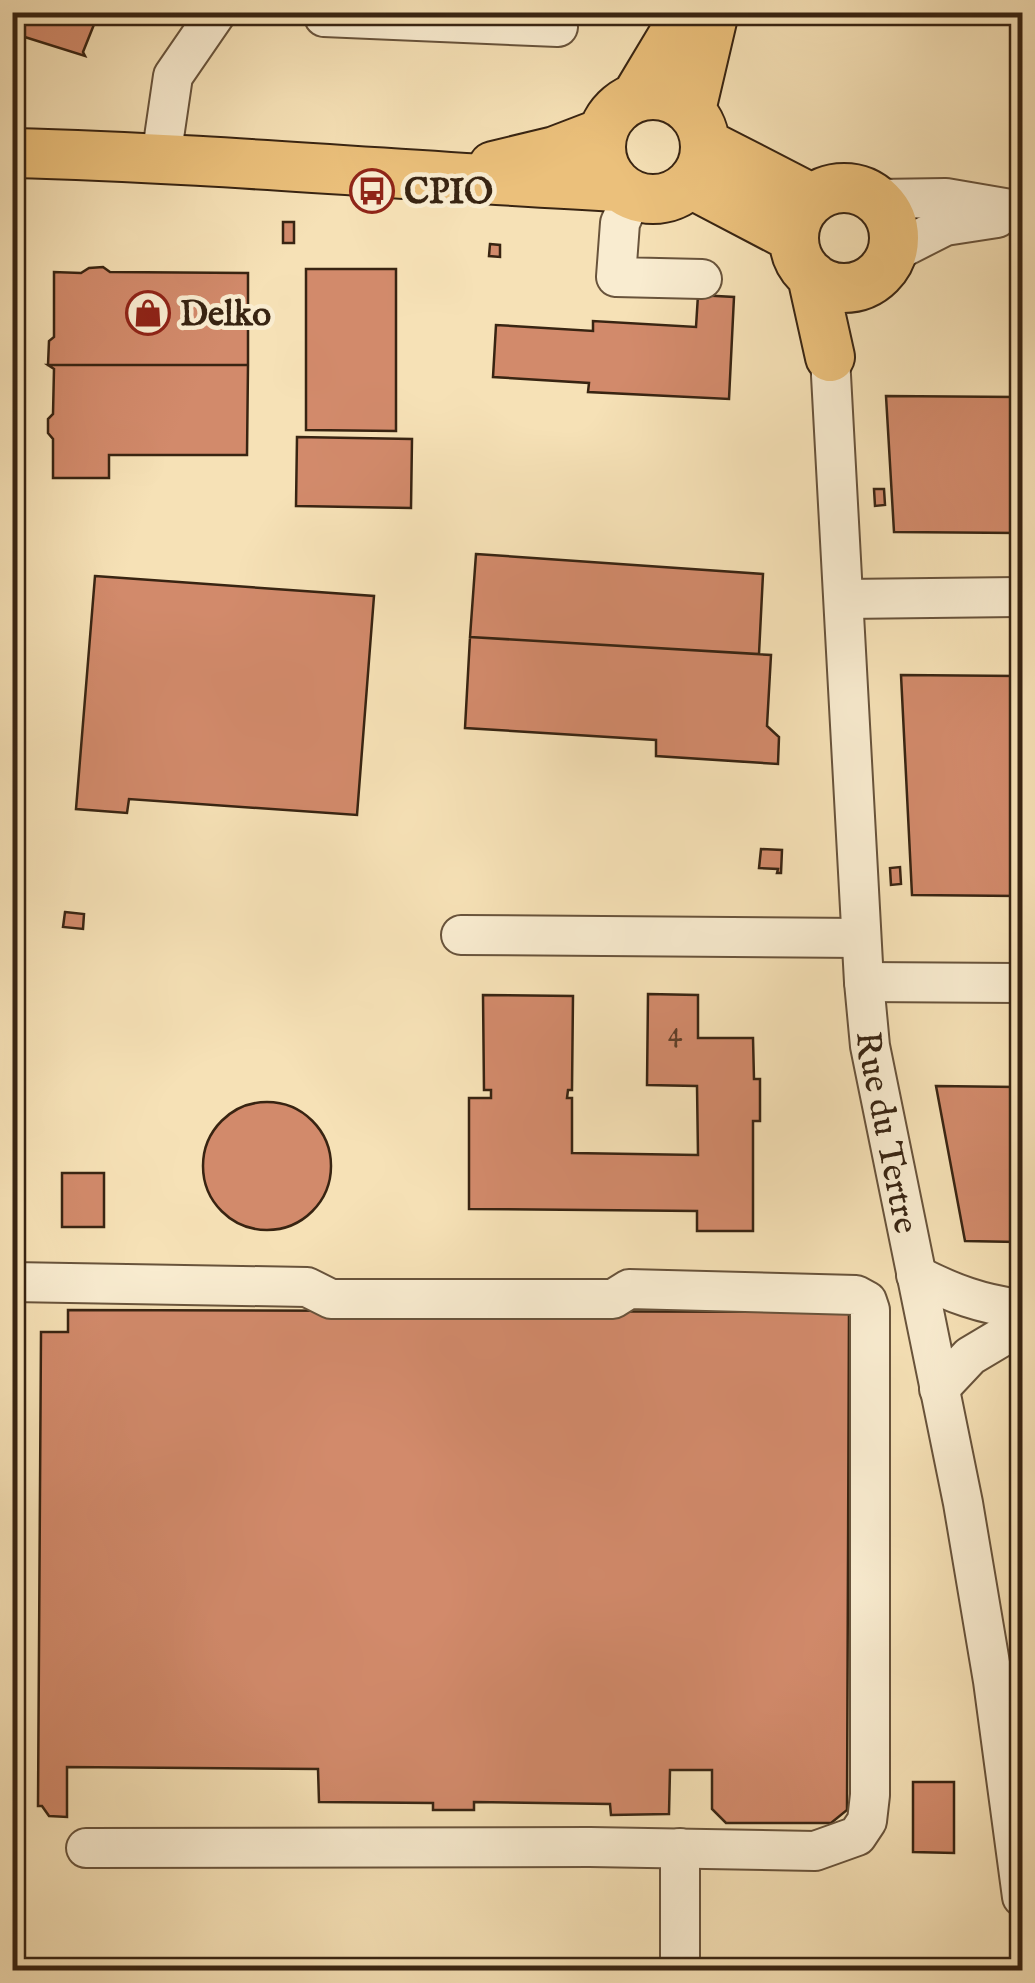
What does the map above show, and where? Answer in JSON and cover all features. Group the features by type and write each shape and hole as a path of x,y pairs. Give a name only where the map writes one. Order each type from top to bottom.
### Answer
{"main road":[{"path":"636,98 687,12"},
{"path":"12,153 161,158 625,192 648,200 664,199 696,146 714,12"},
{"path":"625,192 602,162 602,133 621,105 636,98 666,96 696,146 806,238 838,287 879,268"},
{"path":"440,178 555,151 602,133"},
{"path":"845,187 877,200 893,224 879,268 830,357 806,238 828,190 845,187"}],"street":[{"path":"161,158 173,76 217,12"},
{"path":"325,12 324,17 558,27"},
{"path":"625,192 616,277 702,279"},
{"path":"877,200 946,198 1022,213"},
{"path":"879,268 946,226 1022,213"},
{"name":"Rue du Tertre","path":"830,357 870,1046 979,1591 1022,1897"},
{"path":"844,599 1022,597"},
{"path":"461,935 861,938"},
{"path":"864,982 1022,983"},
{"path":"916,1275 950,1293 1022,1309"},
{"path":"12,1282 307,1288 331,1299 613,1299 629,1289 856,1295 868,1301 870,1795 866,1821 857,1836 815,1851 86,1848"},
{"path":"939,1389 970,1356 1022,1325"},
{"path":"680,1848 680,1970"}],"building":[{"path":"12,12 99,12 83,52 85,56 12,33"},
{"path":"283,222 294,222 294,243 283,243"},
{"path":"490,244 500,245 500,257 489,256"},
{"path":"103,267 110,272 248,273 248,365 48,365 49,341 54,337 54,272 81,273"},
{"path":"306,269 396,269 396,431 306,430"},
{"path":"698,295 734,297 729,399 588,392 589,383 493,377 496,325 593,331 593,321 696,327"},
{"path":"48,365 248,365 247,455 109,455 109,478 53,478 53,439 48,433 48,419 53,414 54,369"},
{"path":"886,396 1022,397 1022,533 894,532"},
{"path":"297,437 412,439 411,508 296,506"},
{"path":"874,489 884,489 885,505 875,506"},
{"path":"476,554 763,574 759,654 470,637"},
{"path":"95,576 374,596 357,815 129,799 127,813 76,809"},
{"path":"470,637 771,655 767,726 779,737 778,764 656,756 656,740 465,728"},
{"path":"901,675 1022,676 1022,896 912,895"},
{"path":"761,849 782,850 781,873 777,873 778,869 759,868"},
{"path":"900,867 901,884 891,885 890,868"},
{"path":"65,912 84,914 83,929 63,927"},
{"path":"648,994 698,995 698,1038 753,1038 754,1079 760,1079 760,1121 753,1121 753,1231 697,1231 697,1211 469,1209 469,1098 491,1098 491,1090 484,1090 483,995 573,996 572,1090 568,1090 567,1098 572,1098 572,1153 698,1155 697,1086 647,1085"},
{"path":"936,1086 1022,1087 1022,1242 965,1241"},
{"path":"267,1102 291,1107 312,1121 326,1142 331,1166 326,1190 312,1211 291,1225 267,1230 243,1225 222,1211 208,1190 203,1166 208,1142 222,1121 243,1107"},
{"path":"62,1173 104,1173 104,1227 62,1227"},
{"path":"68,1310 849,1312 847,1810 831,1823 726,1823 712,1809 712,1770 670,1770 669,1814 611,1815 610,1804 474,1802 474,1810 433,1810 433,1803 319,1802 318,1769 67,1767 67,1817 49,1816 38,1806 41,1332 68,1332"},
{"path":"913,1782 954,1782 954,1853 913,1852"}],"place":[{"name":"CPIO","path":"372,191"},
{"name":"Delko","path":"148,313"}]}
